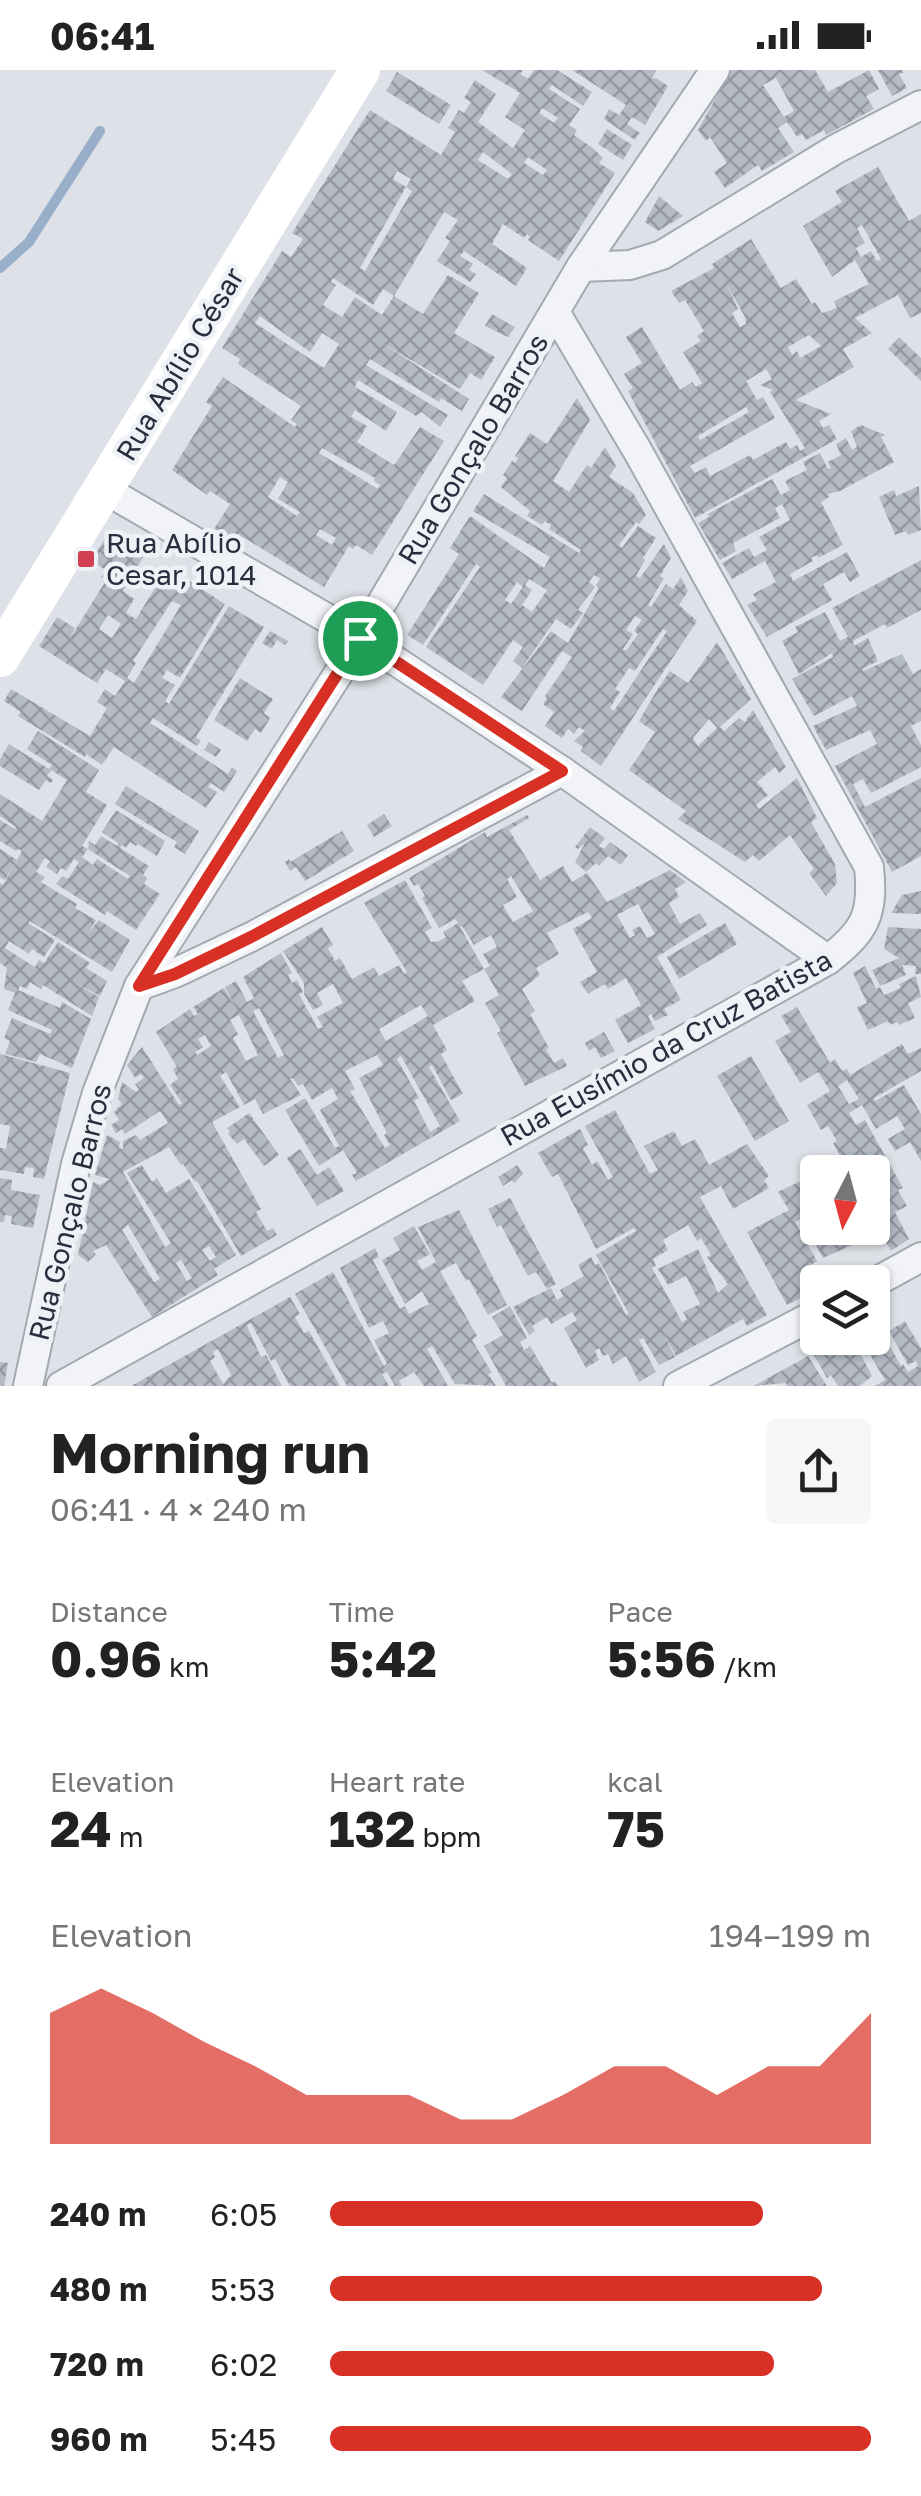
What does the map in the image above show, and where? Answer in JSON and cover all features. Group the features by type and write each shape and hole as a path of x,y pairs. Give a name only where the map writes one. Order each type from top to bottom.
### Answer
{"main road":[{"name":"Rua Abílio César","path":"0,657 360,70"}],"street":[{"name":"Rua Gonçalo Barros","path":"28,1386 76,1164 97,1094 139,986 360,638 581,268 715,70"},
{"path":"581,268 630,265 662,255 836,148 921,104"},
{"name":"Rua Eusímio da Cruz Batista","path":"62,1386 828,960 856,938 868,916 869,867 637,450 555,312"},
{"path":"104,488 360,638 562,771 828,960"},
{"path":"139,986 175,974 251,937 562,771"},
{"path":"890,1274 921,1258"},
{"path":"678,1386 800,1322"}],"building":[{"path":"482,70 523,70 520,74 528,79 534,70 557,70 592,92 583,106 552,85 549,89 580,109 569,125 577,130 574,135 603,158 599,163 615,173 559,261 528,240 527,234 524,238 503,224 492,244 527,268 516,286 464,251 460,256 473,264 469,270 476,274 470,282 437,261 450,241 445,238 458,220 444,212 394,296 423,314 448,275 479,293 454,333 495,357 481,380 470,373 460,389 382,343 469,399 462,411 441,398 439,402 370,359 366,365 448,415 440,427 422,412 416,416 358,380 355,387 397,412 386,431 355,410 351,417 367,426 357,442 394,465 420,427 444,441 372,555 356,545 353,549 349,546 324,587 243,537 239,544 214,529 230,504 210,491 207,495 172,470 212,406 206,402 223,377 295,427 297,424 291,420 301,406 238,364 240,359 222,348 282,251 291,257 303,239 292,233 370,110 441,155 455,132 448,128 459,110 464,113 471,102 464,98 475,80 496,94 478,122 513,148 525,130 505,117 520,93","holes":["542,108 558,118 554,123 539,113","483,152 512,174 508,179 478,160","528,157 547,170 543,175 524,163","397,171 411,179 406,187 393,179","406,187 412,191 365,271 360,268","333,278 373,305 383,289 394,296 382,315 355,297 342,317 323,305 336,285 331,282","260,316 310,352 322,333 339,344 324,368 255,323","322,448 375,478 378,489 319,453","280,477 288,482 278,499 300,512 297,516 268,497","320,529 336,538 332,545 316,535"]},
{"path":"572,70 657,70 651,79 668,86 645,125 632,117 627,124 640,133 635,140 604,119 609,109 619,115 626,105"},
{"path":"731,70 815,70 828,92 869,70 879,89 866,96 874,109 826,135 824,130 806,140 802,134 797,137 787,122 778,128 794,152 762,171 758,165 725,188 714,172 727,163 710,137 706,141 698,130","holes":["776,78 794,111 784,117 763,85"]},
{"path":"878,70 902,70 899,74 907,88 892,96"},
{"path":"397,72 451,105 439,124 386,91"},
{"path":"607,129 632,145 623,160 598,144"},
{"path":"878,167 909,221 921,214 921,313 910,318 898,295 855,318 872,333 843,349 854,367 796,400 831,414 819,421 823,428 829,425 837,439 695,518 628,391 633,388 624,374 642,363 626,337 642,327 680,390 692,382 696,387 702,383 683,352 701,341 697,336 704,331 685,300 679,303 671,291 714,268 712,264 751,239 781,288 796,279 822,313 837,308 834,301 869,284 855,260 832,277 803,226 842,202 835,191","holes":["862,225 881,259 877,261 871,251 861,257 856,248 865,243 857,228","727,285 745,317 746,324 740,327 732,313 738,309","809,335 821,346 800,358 797,351 792,355 788,347","766,369 772,379 760,385 773,390 770,392 805,448 800,451 797,445 790,449 786,442 710,476 706,467 695,473 690,466 775,418 763,397 757,400 746,381","746,407 749,412 700,440 698,436"]},
{"path":"659,196 683,216 658,231 645,222"},
{"path":"492,314 515,327 508,337 485,326"},
{"path":"899,337 921,358 921,381 888,349"},
{"path":"577,398 590,420 553,481 569,492 605,447 616,466 609,477 633,493 646,515 619,545 622,548 638,526 656,538 636,576 640,578 664,544 671,558 648,605 651,607 666,584 673,589 681,577 688,591 679,605 697,621 601,766 574,741 585,731 579,727 574,734 568,729 562,738 545,726 554,712 543,704 545,696 572,657 562,651 522,711 501,697 551,631 568,643 599,588 596,585 600,579 594,575 589,582 595,587 578,610 583,613 571,629 556,619 522,668 513,661 523,647 513,640 483,685 426,647 480,567 476,564 423,645 407,635 459,554 450,548 470,516 544,568 550,557 473,511 484,494 579,553 581,550 549,529 551,525 545,521 542,525 527,516 530,511 501,487 507,478 503,475 512,461 515,463 515,456 530,433 547,444","holes":["529,579 547,590 532,612 522,605 532,590 525,585","517,582 523,587 511,604 505,600","635,616 642,620 626,651 623,649 633,634 626,630","663,629 667,631 614,711 610,708 620,692 615,689 629,668 635,671"]},
{"path":"861,425 885,435 881,437 894,462 828,494 821,502 843,545 811,558 813,561 790,574 793,581 847,552 860,576 850,582 844,572 823,584 832,600 767,637 747,605 757,600 753,594 776,582 765,561 732,579 722,563 749,548 754,557 767,550 759,537 790,520 782,504 775,508 780,518 733,543 736,551 720,560 698,523 772,479 781,495 790,490 785,481 807,470 803,462 820,453 828,469 831,468 828,462 841,455 836,444 846,438 852,450 857,447 851,431"},
{"path":"919,486 921,530 895,535 879,497 894,490 896,496"},
{"path":"111,529 129,540 124,551 131,541 147,551 123,591 134,599 126,613 136,619 168,567 225,604 180,678 167,670 162,678 175,685 165,701 169,704 229,606 264,627 196,737 201,741 197,746 153,718 150,723 228,774 232,767 237,771 224,792 211,783 208,787 217,792 206,808 114,747 102,765 86,754 85,757 18,716 21,712 4,701 11,689 90,736 107,708 97,702 105,689 115,696 125,681 106,669 97,683 39,646 57,617 75,628 69,640 107,579 101,577 106,570 91,561","holes":["172,601 181,605 134,683 127,678 136,663 133,661","108,615 121,624 112,638 99,629"]},
{"path":"921,560 921,610 853,641 854,646 868,638 878,661 863,671 902,654 913,674 921,669 921,721 911,726 921,745 921,767 871,793 863,779 853,784 865,807 921,778 921,856 892,872 835,766 877,744 870,730 826,750 813,726 857,706 852,696 814,716 792,679 833,657 832,653 799,674 782,641 798,632 795,627 825,612 840,641 848,637 832,608"},
{"path":"270,631 288,641 285,645 277,640 272,649 262,643"},
{"path":"717,642 751,699 720,727 724,731 739,718 745,722 753,710 786,767 779,773 775,767 757,782 768,795 756,805 759,809 797,778 817,818 811,822 835,864 837,883 826,896 809,873 814,869 790,835 759,861 753,855 745,862 678,819 686,811 629,770 655,732 639,721 657,690 670,671 688,683","holes":["709,719 717,728 698,746 693,738"]},
{"path":"240,678 273,699 264,713 270,718 261,733 255,729 247,741 214,720"},
{"path":"38,731 99,770 86,792 107,805 82,846 88,849 89,841 95,845 101,836 117,846 102,832 116,810 165,841 157,856 130,842 126,848 120,848 149,866 143,875 147,878 144,884 160,894 136,930 56,884 62,876 68,879 79,862 74,859 66,871 61,868 57,874 46,867 50,861 45,858 36,872 45,877 41,882 96,920 89,932 99,920 130,940 112,972 30,921 55,940 44,957 32,949 29,954 9,941 5,948 35,967 39,960 44,963 58,942 90,963 86,968 107,981 100,996 75,983 99,997 92,1016 43,985 41,989 30,982 27,989 20,986 18,990 60,1008 62,1002 91,1019 72,1068 40,1054 36,1062 5,1054 10,1041 4,1038 12,1018 50,1034 52,1030 8,1010 15,993 4,989 7,968 0,963 0,883 3,885 22,851 0,841 0,820 16,827 0,816 0,794 42,821 67,780 51,770 47,776 53,780 46,780 39,790 0,766 9,744 49,769 52,765 27,749","holes":["88,849 130,876 128,879 97,859 93,865 82,857"]},
{"path":"209,742 221,750 216,757 204,750"},
{"path":"126,786 199,831 185,854 174,847 177,842 115,804"},
{"path":"384,814 392,826 374,837 367,825"},
{"path":"527,815 529,818 509,830 540,880 563,866 572,882 587,873 607,902 670,870 686,882 675,889 679,897 669,903 680,924 700,913 707,925 657,957 681,1000 664,1009 668,1015 655,1021 651,1014 648,1016 655,1029 628,1043 615,1020 641,1005 626,978 608,989 605,984 588,994 580,982 597,972 573,929 592,918 588,912 547,933 559,954 536,968 540,975 522,989 535,1011 530,1014 554,1063 563,1058 567,1066 525,1086 485,1003 499,995 484,969 462,981 475,1001 433,1025 447,1050 441,1054 463,1094 451,1100 432,1065 429,1067 460,1121 356,1181 352,1175 357,1173 343,1150 319,1166 285,1110 305,1098 335,1148 339,1146 320,1110 338,1099 332,1088 312,1100 303,1084 298,1086 290,1079 301,1095 263,1114 255,1099 244,1105 226,1072 220,1076 240,1107 212,1122 261,1209 256,1212 267,1231 273,1228 277,1235 241,1256 197,1181 169,1147 123,1172 165,1247 171,1243 127,1173 142,1165 152,1182 157,1178 166,1193 189,1179 236,1255 214,1269 218,1275 152,1317 106,1245 93,1251 96,1254 88,1262 78,1255 93,1182 100,1185 110,1179 95,1175 107,1135 120,1142 119,1148 123,1149 123,1141 136,1135 140,1140 168,1123 160,1111 125,1134 122,1129 116,1133 111,1125 119,1120 114,1112 122,1104 118,1099 122,1082 136,1092 139,1090 135,1084 144,1078 141,1074 135,1078 127,1065 142,1047 179,1105 182,1103 170,1085 178,1079 173,1069 177,1067 156,1032 190,1009 194,1016 198,1014 193,1007 224,988 236,1009 225,987 236,981 247,1002 254,998 243,977 281,953 292,973 288,975 292,983 297,980 303,992 299,994 318,1029 323,1027 317,1017 343,1003 333,984 317,993 323,1005 313,1010 304,994 304,983 283,951 322,927 333,945 328,948 335,961 340,958 352,979 374,967 379,976 399,965 404,974 407,972 364,903 405,880 432,928 425,932 431,942 446,937 443,932 458,923 455,919 439,928 418,884 414,886 409,878 485,832 487,837","holes":["511,876 533,911 513,922 503,905 517,897 507,879","638,904 655,934 647,938 640,926 632,930 635,935 630,938 617,915","460,927 474,945 491,935 497,947 483,954 490,966 484,969","421,1005 428,1016 386,1041 379,1029","259,1008 284,1055 278,1058 253,1011","239,1015 258,1055 246,1061 233,1038 238,1034 230,1020","205,1035 211,1046 197,1055 195,1052 203,1047 198,1039","377,1055 383,1065 359,1078 390,1145 385,1148 350,1091 355,1089 345,1071","401,1056 440,1126 430,1132 414,1101 419,1098 397,1059","128,1225 160,1279 154,1282 122,1230","209,1246 216,1257 210,1261 202,1250","181,1260 192,1278 187,1281 176,1263"]},
{"path":"590,827 605,838 599,846 604,849 610,842 628,855 621,865 608,856 586,872 575,862 585,843 575,847"},
{"path":"342,831 354,851 305,881 296,867 290,871 285,862"},
{"path":"0,849 17,860 5,880 0,877"},
{"path":"921,891 921,914 891,913 902,895"},
{"path":"725,923 737,944 679,979 667,957"},
{"path":"888,927 921,929 921,974 915,974 916,966 902,965 906,975 880,986 872,970 899,958 884,949"},
{"path":"865,966 876,989 880,987 884,995 916,976 921,997 908,1003 915,1018 899,1025 890,1025 888,1021 868,1030 857,1007 867,1003 853,973"},
{"path":"797,1007 830,1063 835,1059 842,1071 847,1069 850,1075 902,1044 908,1054 921,1048 921,1071 874,1098 875,1101 904,1085 921,1114 921,1161 910,1142 895,1151 888,1139 905,1129 897,1116 876,1129 862,1105 849,1113 856,1125 865,1120 885,1155 840,1155 828,1126 821,1130 807,1105 830,1091 818,1072 800,1083 775,1041 791,1032 781,1016","holes":["847,1080 859,1099 849,1104 838,1086"]},
{"path":"604,1032 615,1051 601,1058 595,1047 589,1051 585,1043"},
{"path":"0,1054 70,1073 44,1179 33,1177 34,1168 25,1167 24,1174 0,1170 0,1148 6,1149 10,1126 0,1124"},
{"path":"751,1056 789,1121 755,1141 717,1076"},
{"path":"615,1110 650,1174 658,1170 644,1146 674,1131 682,1146 695,1139 709,1165 747,1144 769,1176 764,1180 769,1188 733,1209 721,1186 700,1197 767,1315 747,1326 743,1319 676,1356 663,1332 675,1357 659,1365 643,1338 639,1340 656,1372 639,1382 626,1356 613,1364 599,1348 595,1351 599,1360 586,1368 564,1328 577,1320 572,1312 551,1324 547,1317 532,1326 535,1331 529,1335 513,1307 551,1288 557,1300 563,1296 560,1290 584,1276 578,1265 591,1257 595,1265 599,1263 626,1315 629,1314 596,1255 636,1231 634,1228 596,1249 558,1174 552,1177 538,1153 580,1129 588,1145 583,1148 592,1165 597,1161 608,1180 613,1177 585,1126","holes":["688,1225 697,1241 701,1238 711,1255 707,1257 728,1284 718,1293 698,1249 658,1269 668,1285 686,1276 700,1304 683,1312 687,1319 682,1322 652,1268 656,1266 653,1259 668,1250 663,1240"]},
{"path":"249,1113 279,1155 264,1166 244,1139 237,1144 228,1134 227,1128"},
{"path":"300,1149 317,1175 329,1167 344,1191 317,1206 287,1158"},
{"path":"517,1165 523,1174 514,1183 512,1180 503,1186 498,1177"},
{"path":"890,1165 903,1188 898,1190 907,1206 895,1212 909,1239 891,1251 888,1245"},
{"path":"0,1178 12,1180 11,1190 40,1195 33,1228 11,1224 12,1216 5,1215 4,1222 0,1222"},
{"path":"800,1181 800,1220 795,1222 800,1231 800,1245 808,1245 817,1261 800,1265 800,1298 787,1305 747,1232 789,1210 778,1192"},
{"path":"510,1198 556,1284 547,1289 536,1272 528,1276 488,1209"},
{"path":"459,1210 507,1305 488,1315 456,1263 440,1271 477,1336 472,1340 496,1386 455,1384 432,1346 427,1349 448,1386 424,1386 414,1372 399,1381 402,1386 395,1386 387,1372 382,1374 389,1386 347,1386 295,1294 333,1272 384,1366 387,1364 374,1340 389,1333 383,1321 369,1328 340,1268 375,1248 379,1257 373,1260 378,1270 400,1309 405,1306 409,1314 429,1304 422,1291 405,1304 382,1260 400,1250 393,1238 414,1226 430,1254 417,1261 422,1270 436,1262 418,1227"},
{"path":"816,1245 852,1245 823,1258"},
{"path":"290,1297 300,1314 295,1317 304,1333 309,1331 340,1386 290,1386 251,1323 247,1325 261,1357 266,1355 282,1386 131,1386","holes":["218,1349 231,1375 223,1384 210,1361 215,1357 213,1352"]},
{"path":"510,1306 527,1338 520,1342 524,1350 530,1346 552,1383 555,1381 558,1386 506,1386 484,1346 503,1335 492,1317"},
{"path":"905,1321 921,1348 921,1386 875,1386 885,1380 870,1355 890,1355 890,1346 908,1372 918,1366 916,1361 908,1365 890,1330"},
{"path":"814,1355 861,1355 872,1376 860,1386 838,1386 831,1375 827,1378"},
{"path":"808,1356 827,1386 754,1386"},
{"path":"0,1362 8,1363 4,1386 0,1386"}],"waterway":[{"path":"0,268 29,242 100,131"}],"place":[{"name":"Rua Abílio Cesar, 1014","path":"86,559"}],"route":[{"path":"360,638 562,771 202,962 139,986 360,638"}]}
